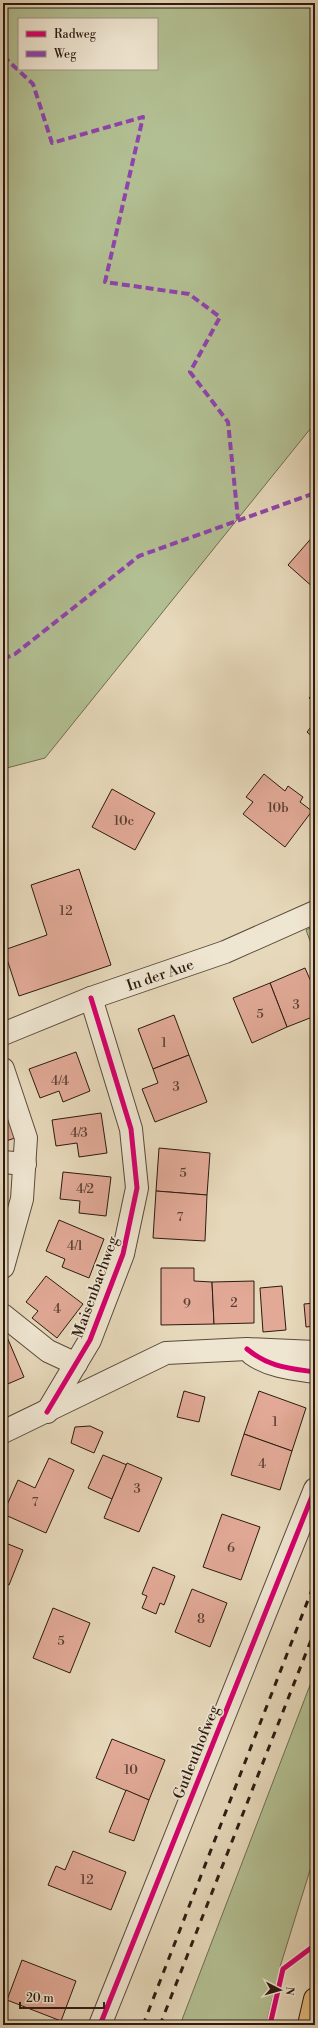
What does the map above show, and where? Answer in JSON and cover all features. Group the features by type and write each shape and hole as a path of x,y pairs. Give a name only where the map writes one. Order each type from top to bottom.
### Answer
{"main road":[{"path":"309,2025 315,1999"}],"street":[{"name":"In der Aue","path":"3,1034 91,998 226,952 315,912"},
{"name":"Maisenbachweg","path":"47,1412 90,1340 123,1254 137,1188 131,1129 91,998"},
{"path":"3,1069 26,1138 22,1199 3,1267"},
{"path":"3,1162 25,1164"},
{"path":"3,1315 48,1351 76,1364"},
{"path":"3,1432 166,1353 246,1349 315,1352"},
{"path":"246,1349 260,1360 272,1364 315,1372"},
{"name":"Gutleuthofweg","path":"100,2025 315,1489"}],"green space":[{"path":"3,3 315,3 315,423 45,758 3,769"},
{"path":"315,926 315,954 306,930"},
{"path":"315,1672 315,1854 280,1967 266,2025 180,2025"}],"building":[{"path":"315,534 315,589 288,565"},
{"path":"315,691 315,703 309,698"},
{"path":"315,722 315,739 307,732"},
{"path":"264,774 285,791 288,786 303,797 300,802 312,811 285,847 243,814 253,802 246,797"},
{"path":"112,789 155,813 135,850 92,827"},
{"path":"79,869 111,965 19,996 4,950 47,935 31,885"},
{"path":"305,968 315,991 315,1016 287,1027 270,983"},
{"path":"270,983 287,1027 252,1043 233,998"},
{"path":"174,1015 189,1055 153,1069 138,1029"},
{"path":"76,1052 90,1091 63,1102 59,1091 40,1098 29,1069"},
{"path":"189,1055 207,1102 155,1122 142,1089 158,1083 153,1069"},
{"path":"3,1099 18,1137 3,1142"},
{"path":"101,1113 107,1153 79,1157 77,1143 56,1146 52,1120"},
{"path":"159,1148 210,1153 207,1195 156,1191"},
{"path":"63,1172 111,1177 106,1216 79,1213 80,1201 60,1199"},
{"path":"156,1191 207,1195 205,1241 153,1238"},
{"path":"59,1220 104,1239 89,1278 62,1267 65,1259 46,1251"},
{"path":"161,1268 194,1268 194,1281 212,1282 214,1324 161,1325"},
{"path":"46,1276 83,1304 57,1338 32,1318 38,1311 26,1302"},
{"path":"254,1281 254,1323 214,1324 212,1282"},
{"path":"282,1286 286,1330 263,1332 260,1288"},
{"path":"315,1303 315,1326 306,1327 304,1304"},
{"path":"4,1330 24,1377 3,1386 3,1331"},
{"path":"184,1391 205,1397 199,1422 177,1417"},
{"path":"259,1391 306,1408 292,1451 244,1434"},
{"path":"90,1426 103,1432 94,1453 71,1443 75,1427"},
{"path":"244,1434 292,1451 280,1490 231,1475"},
{"path":"103,1455 127,1465 112,1499 88,1488"},
{"path":"49,1458 74,1470 46,1533 3,1514 18,1480 35,1488"},
{"path":"127,1463 162,1478 139,1532 104,1518"},
{"path":"222,1514 260,1527 241,1580 203,1567"},
{"path":"3,1542 23,1550 9,1585 3,1583"},
{"path":"153,1567 175,1576 164,1605 160,1603 156,1614 142,1608 147,1596 142,1594"},
{"path":"192,1589 227,1603 210,1647 175,1632"},
{"path":"53,1608 90,1623 70,1673 33,1658"},
{"path":"112,1739 165,1760 149,1800 96,1778"},
{"path":"126,1790 149,1800 134,1841 109,1832"},
{"path":"3,1831 7,1833 3,1844"},
{"path":"73,1851 126,1872 111,1910 48,1885 56,1866 65,1870"},
{"path":"22,1960 76,1981 61,2021 7,2000"}],"railway":[{"path":"143,2025 315,1582"},
{"path":"160,2025 315,1630"}],"marked path":[{"path":"3,9 8,3"},
{"path":"3,56 33,84 52,143 143,117 105,282 189,294 220,317 190,372 228,422 238,519"},
{"path":"3,659 15,654 139,556 315,493"}],"cycle path":[{"path":"47,1412 90,1340 123,1254 137,1188 131,1129 91,998"},
{"path":"247,1349 263,1360 279,1366 315,1372"},
{"path":"100,2025 315,1489"},
{"path":"270,2025 283,1969 315,1945"}]}
